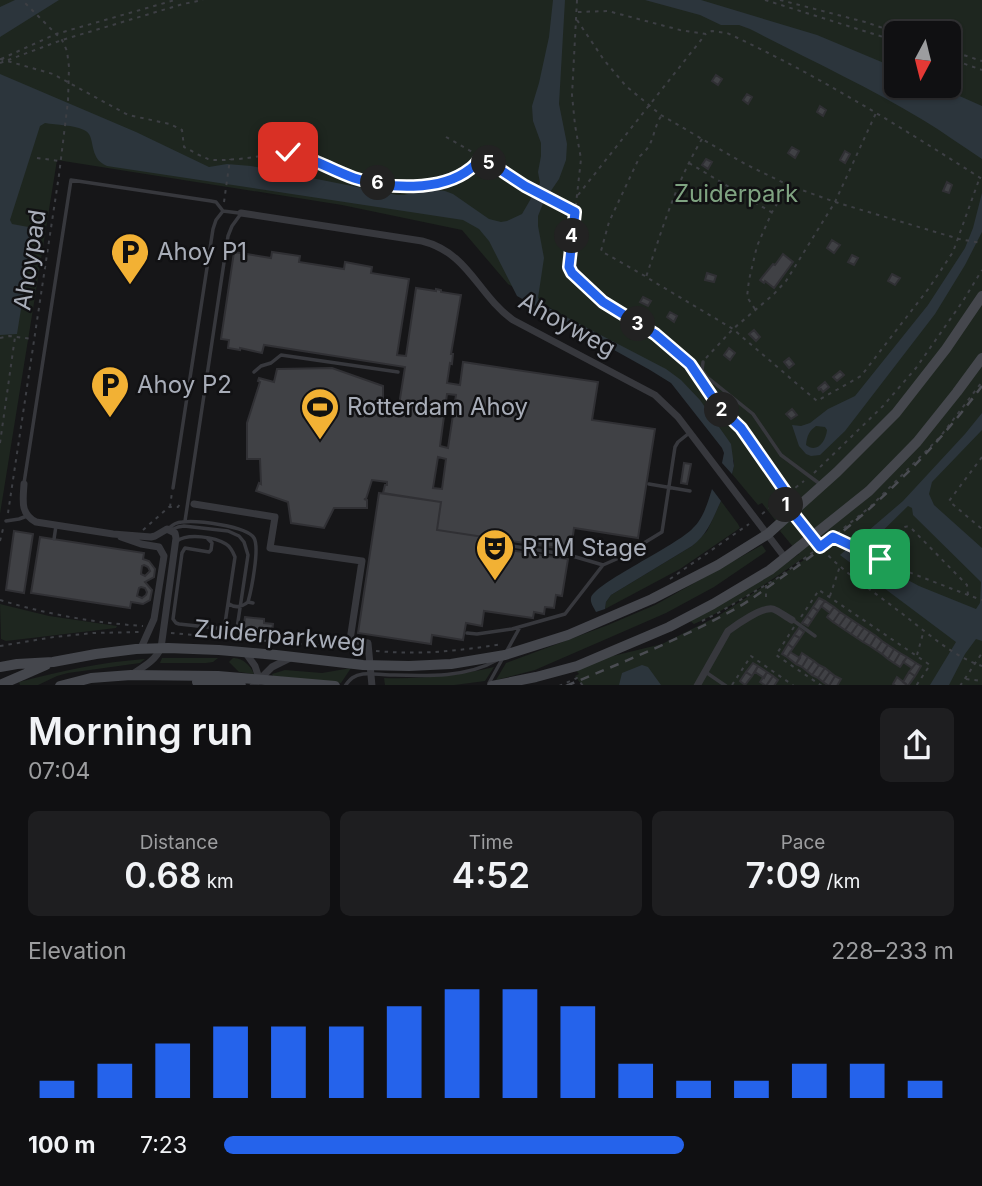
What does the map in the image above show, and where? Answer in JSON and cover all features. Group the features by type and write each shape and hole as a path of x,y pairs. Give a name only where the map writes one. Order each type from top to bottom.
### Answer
{"main road":[{"name":"Zuiderparkweg","path":"52,662 141,648 161,648 293,656 371,670 451,664 505,655 568,635 631,609 718,565 768,534 895,413 946,349 982,296"},
{"path":"490,685 577,666 669,627 768,572 869,491 917,442 982,358"},
{"path":"0,667 52,662"},
{"path":"0,685 52,662"},
{"name":"Zuiderparkweg","path":"60,685 91,678 131,675 218,676 258,684 335,685"},
{"path":"169,676 191,681 241,685"}],"street":[{"name":"Ahoyweg","path":"241,213 416,240 449,252 460,261 507,316 655,396 673,411 768,534"},
{"path":"24,484 23,507 27,516 36,522 113,534 155,536 164,530 170,530 176,535 161,648 150,662 131,675"},
{"path":"190,504 275,517 270,548 362,561 351,640 368,643 372,685"},
{"path":"113,534 141,544 168,549 175,544"},
{"path":"768,534 786,559"},
{"path":"141,648 156,611 164,559 159,547"},
{"path":"697,685 728,631 736,625 766,608 792,620"},
{"path":"244,652 255,666 258,684"},
{"path":"258,684 272,667 293,656"}],"lane":[{"name":"Ahoyweg","path":"24,484 71,180 212,201 223,211 241,213"},
{"path":"173,488 213,229 223,211"},
{"path":"185,521 190,504 188,496 228,236 241,213"},
{"path":"254,372 281,355 398,372"},
{"path":"703,362 702,370 706,377 753,414 781,455 822,485"},
{"path":"467,633 477,634 520,627 565,614 603,565 662,532 675,447 690,432"},
{"path":"649,484 690,491"},
{"path":"6,521 27,516"},
{"path":"170,530 176,523 185,521 239,529 253,536 257,545 250,603 240,606 228,603"},
{"path":"54,539 56,526"},
{"path":"170,530 184,526 234,533 247,549 237,628 232,631 179,624 173,619 182,553 186,548 209,552 212,543 208,538"},
{"path":"215,540 220,536 220,530"},
{"path":"175,544 181,538 189,536 208,538 229,545 235,558 224,630"},
{"path":"494,543 569,555 603,565"},
{"path":"792,620 815,636"},
{"path":"490,685 520,627"},
{"path":"345,685 353,677 371,670"},
{"path":"705,671 729,685"}],"path":[{"path":"22,0 62,40"},
{"path":"0,61 56,34 175,0"},
{"path":"4,61 62,40 201,0"},
{"path":"577,0 572,95 581,159 569,267 603,302 655,334 690,364 719,407 741,428 787,494"},
{"path":"765,0 884,37"},
{"path":"780,0 884,28"},
{"path":"577,12 608,11 706,34"},
{"path":"577,19 604,60 626,86 648,105 745,164 788,185 835,202 959,239 982,243"},
{"path":"576,197 706,34 712,31 727,33 808,73 876,112 981,178 953,252 929,288 861,376 817,401 733,329 601,251 609,222 640,156 648,150 654,137 654,127 661,115"},
{"name":"Ahoypad","path":"0,541 6,521 61,162 69,67 62,40"},
{"path":"961,54 982,61"},
{"path":"0,61 53,74 128,115 170,124 182,130 184,147 210,160 265,156 275,151 288,152 300,154 368,182 417,186 446,181 461,175 472,168 481,157"},
{"path":"961,63 982,70"},
{"path":"703,362 733,329 786,281 835,202 876,112"},
{"path":"446,137 525,186 575,212"},
{"path":"646,277 673,198 688,162 702,139"},
{"path":"37,158 61,162"},
{"path":"223,211 230,160"},
{"path":"688,162 772,212"},
{"path":"755,310 747,297 757,246 788,185"},
{"path":"664,583 756,519 810,476 883,406 916,368 982,270"},
{"path":"0,338 7,336 33,339"},
{"path":"0,443 15,337"},
{"path":"820,547 870,507 940,437 982,382"},
{"path":"982,457 949,501 982,529"},
{"path":"142,535 144,528 170,507 173,488"},
{"path":"781,498 820,547 840,566 948,648 982,666"},
{"path":"170,507 177,508 180,502 190,504"},
{"path":"882,559 884,549 895,545 901,528 907,526 967,585 968,595"},
{"path":"833,537 882,559 887,564 981,599"},
{"path":"840,566 830,597 930,665 916,685"},
{"path":"766,585 766,608"},
{"path":"0,600 40,611 151,627"},
{"path":"163,628 170,628 178,633"},
{"path":"917,656 924,629"},
{"name":"Zuiderparkweg","path":"315,645 426,653 511,642"},
{"path":"960,685 982,653"},
{"path":"776,654 822,685"},
{"path":"729,685 751,656 794,685"},
{"path":"559,685 577,678 583,685"},
{"path":"964,679 982,681"}],"green space":[{"name":"Zuiderpark","path":"0,0 982,0 982,685 582,685 575,676 579,674 572,666 662,644 718,616 804,560 722,610 694,624 690,621 760,581 799,554 762,503 758,505 732,474 734,461 678,387 594,333 508,284 462,230 342,205 57,160 0,514"},
{"path":"721,501 740,528 680,569 605,609 611,595 692,546 707,531"},
{"path":"762,545 766,551 764,553 714,587 666,613 535,670 496,680 506,663 655,605"},
{"path":"0,604 49,616 117,626 6,641 1,639"},
{"path":"162,658 218,658 206,663 160,663"},
{"path":"233,658 246,663 254,674 239,672 229,662"},
{"path":"145,659 140,663 68,673 38,685 20,685 19,682 113,662"},
{"path":"494,667 485,681 455,685 385,685 384,678 412,678 467,673"},
{"path":"351,668 341,683 272,674 285,670 322,673"}],"shaded area":[{"path":"15,0 59,0 0,37 0,7"},
{"path":"553,0 565,0 559,104 567,144 566,160 559,179 544,201 538,216 544,258 538,298 543,305 666,369 681,380 700,400 731,444 734,466 732,474 722,463 722,448 671,383 517,296 489,241 479,229 463,220 107,166 97,158 88,133 70,126 45,123 40,126 10,220 12,224 34,228 17,334 0,335 0,74 136,132 209,167 227,164 251,166 397,195 429,189 445,191 489,219 501,222 522,214 540,183 538,172 541,143 533,121 532,106 549,37"},
{"path":"645,0 701,0 817,35 884,63 884,98 750,29 739,25 721,25 700,15"},
{"path":"961,97 982,106 982,159 938,129 884,98"},
{"path":"982,193 982,232 935,314 845,431 820,455 806,454 799,446 792,425 810,423 828,409 855,396 928,305 965,248","holes":["816,426 825,427 826,434 820,445 814,448 806,445 809,434"]},
{"path":"982,413 982,430 932,482 929,494 934,505 982,548 982,641 976,639 949,685 930,685 956,642 840,555 903,501","holes":["908,506 912,508 913,515 981,582 980,603 976,609 919,586 859,554"]},
{"path":"712,489 721,501 710,525 698,541 611,595 605,609 596,612 591,600 595,592 693,528 707,505"},
{"path":"642,665 648,667 661,685 619,685 622,673"}],"building":[{"path":"716,75 722,79 718,85 712,81"},
{"path":"747,94 752,97 748,104 743,100"},
{"path":"820,106 826,110 823,116 817,112"},
{"path":"792,147 799,151 795,158 788,153"},
{"path":"845,151 850,154 845,163 840,160"},
{"path":"706,159 712,162 708,169 702,165"},
{"path":"947,182 952,185 949,193 943,191"},
{"path":"767,191 773,195 769,201 763,197"},
{"path":"832,240 840,245 834,253 827,248"},
{"path":"234,252 271,258 272,252 300,256 299,262 344,269 345,262 372,267 371,273 409,279 397,355 406,356 416,288 461,295 447,383 460,385 463,362 598,382 592,420 655,429 638,538 574,528 571,550 437,530 441,502 383,493 387,482 372,480 364,499 367,500 367,508 334,508 324,528 291,523 288,502 256,491 259,483 261,484 260,459 247,459 247,423 259,378 274,382 277,369 332,368 383,386 383,402 399,405 405,367 264,345 262,353 240,350 228,348 229,340 221,339","holes":["447,394 456,395 448,448 440,446","438,457 446,459 442,489 433,488"]},
{"path":"783,254 793,262 774,288 760,280"},
{"path":"852,255 858,258 854,265 848,262"},
{"path":"707,273 716,276 714,282 705,280"},
{"path":"892,274 900,278 895,285 888,281"},
{"path":"643,297 651,301 648,306 640,302"},
{"path":"670,312 677,316 674,322 667,317"},
{"path":"754,330 760,337 756,341 749,334"},
{"path":"729,348 735,353 730,360 724,355"},
{"path":"789,358 794,364 789,368 784,362"},
{"path":"840,371 844,375 837,381 833,377"},
{"path":"825,382 829,387 823,392 818,388"},
{"path":"792,409 797,415 791,419 786,414"},
{"path":"684,463 691,464 687,484 681,483"},
{"path":"379,493 441,502 437,530 491,538 490,547 568,559 562,596 556,595 554,608 545,607 544,614 534,612 533,618 484,611 482,626 466,623 463,640 432,635 431,644 358,633"},
{"path":"14,531 33,534 24,593 6,590"},
{"path":"40,537 144,553 143,559 149,561 155,569 154,577 145,582 152,590 150,600 143,604 131,602 130,608 31,593","holes":["144,565 150,571 145,576 141,574","141,587 147,592 142,598 137,596"]},
{"path":"819,598 825,601 818,611 813,607"},
{"path":"825,601 834,607 830,613 821,606"},
{"path":"813,607 818,611 812,620 807,616"},
{"path":"834,607 840,612 833,622 827,617"},
{"path":"840,612 846,616 839,626 833,622"},
{"path":"807,616 812,620 808,626 802,623"},
{"path":"846,616 852,620 845,630 839,626"},
{"path":"245,617 264,619 264,623 273,624 272,631 243,631"},
{"path":"852,620 858,624 851,634 845,630"},
{"path":"858,624 864,628 857,638 851,634"},
{"path":"799,628 804,632 800,638 794,635"},
{"path":"864,628 870,632 863,642 857,638"},
{"path":"870,632 876,636 870,646 863,642"},
{"path":"794,635 800,638 793,648 788,644"},
{"path":"876,636 882,641 876,650 870,646"},
{"path":"882,641 888,645 882,654 876,650"},
{"path":"788,644 793,648 787,657 782,654"},
{"path":"888,645 894,649 888,659 882,654"},
{"path":"894,649 900,653 894,663 888,659"},
{"path":"790,652 800,658 796,664 787,657"},
{"path":"802,653 808,657 802,667 796,664"},
{"path":"900,653 907,657 900,667 894,663"},
{"path":"808,657 814,661 807,671 802,667"},
{"path":"907,657 916,663 912,668 903,662"},
{"path":"814,661 819,665 812,675 807,671"},
{"path":"753,663 758,666 752,676 746,672"},
{"path":"916,663 921,666 915,676 909,672"},
{"path":"819,665 825,668 818,678 812,675"},
{"path":"758,666 767,672 764,678 755,672"},
{"path":"825,668 830,672 823,682 818,678"},
{"path":"746,672 752,676 745,685 740,681"},
{"path":"767,672 773,676 767,685 760,682"},
{"path":"830,672 835,676 830,685 823,682"},
{"path":"909,672 915,676 909,685 903,682"},
{"path":"773,676 778,680 775,685 767,685"},
{"path":"835,676 841,679 838,685 830,685"},
{"path":"897,677 906,685 894,685"}],"railway":[{"path":"568,685 715,620 788,573 868,510 916,464 982,386"}],"place":[{"name":"Ahoy P1","path":"130,286"},
{"name":"Ahoy P2","path":"110,419"},
{"name":"Rotterdam Ahoy","path":"320,441"},
{"name":"RTM Stage","path":"495,582"}],"route":[{"path":"288,152 300,154 368,182 401,186 446,181 472,168 481,157 525,186 575,212 569,267 572,273 603,302 655,334 690,364 719,407 741,428 787,494 781,498 820,547 833,537 880,559"}]}
